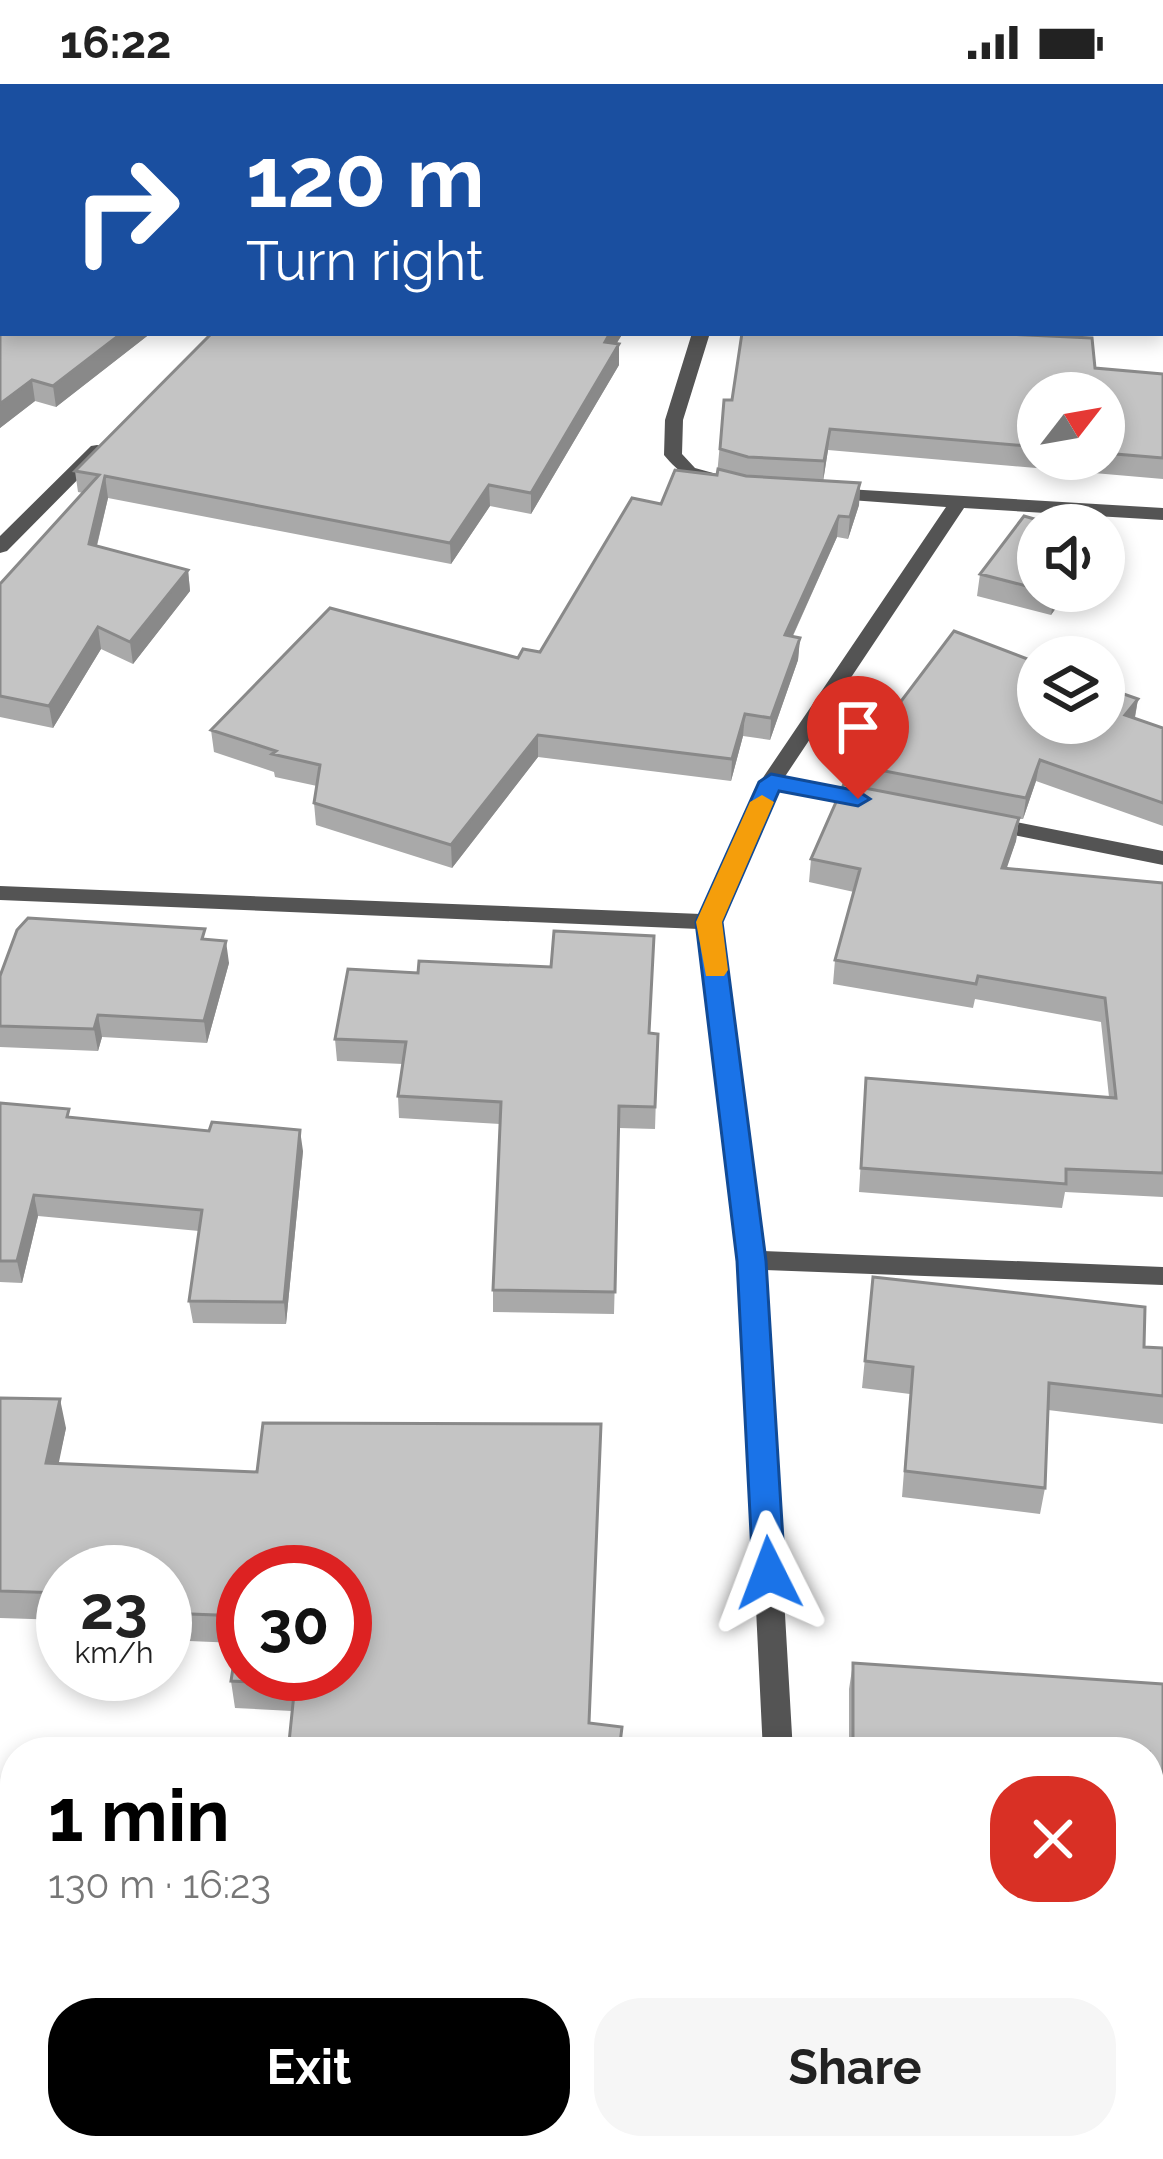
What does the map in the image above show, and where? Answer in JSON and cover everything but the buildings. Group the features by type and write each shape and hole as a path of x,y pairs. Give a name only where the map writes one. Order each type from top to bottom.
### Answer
{"street":[{"path":"699,336 674,420 673,455 689,472 746,487"},
{"path":"0,547 115,432"},
{"path":"816,493 1163,514"},
{"path":"777,1737 752,1261 709,922 771,782 957,504"},
{"path":"771,782 886,804"},
{"path":"956,818 1163,857"},
{"path":"0,893 709,922"},
{"path":"752,1261 1163,1276"}],"slow traffic":[{"path":"715,970 709,922 762,802"}],"route":[{"path":"769,1573 752,1261 709,922 771,782 858,799"}]}
